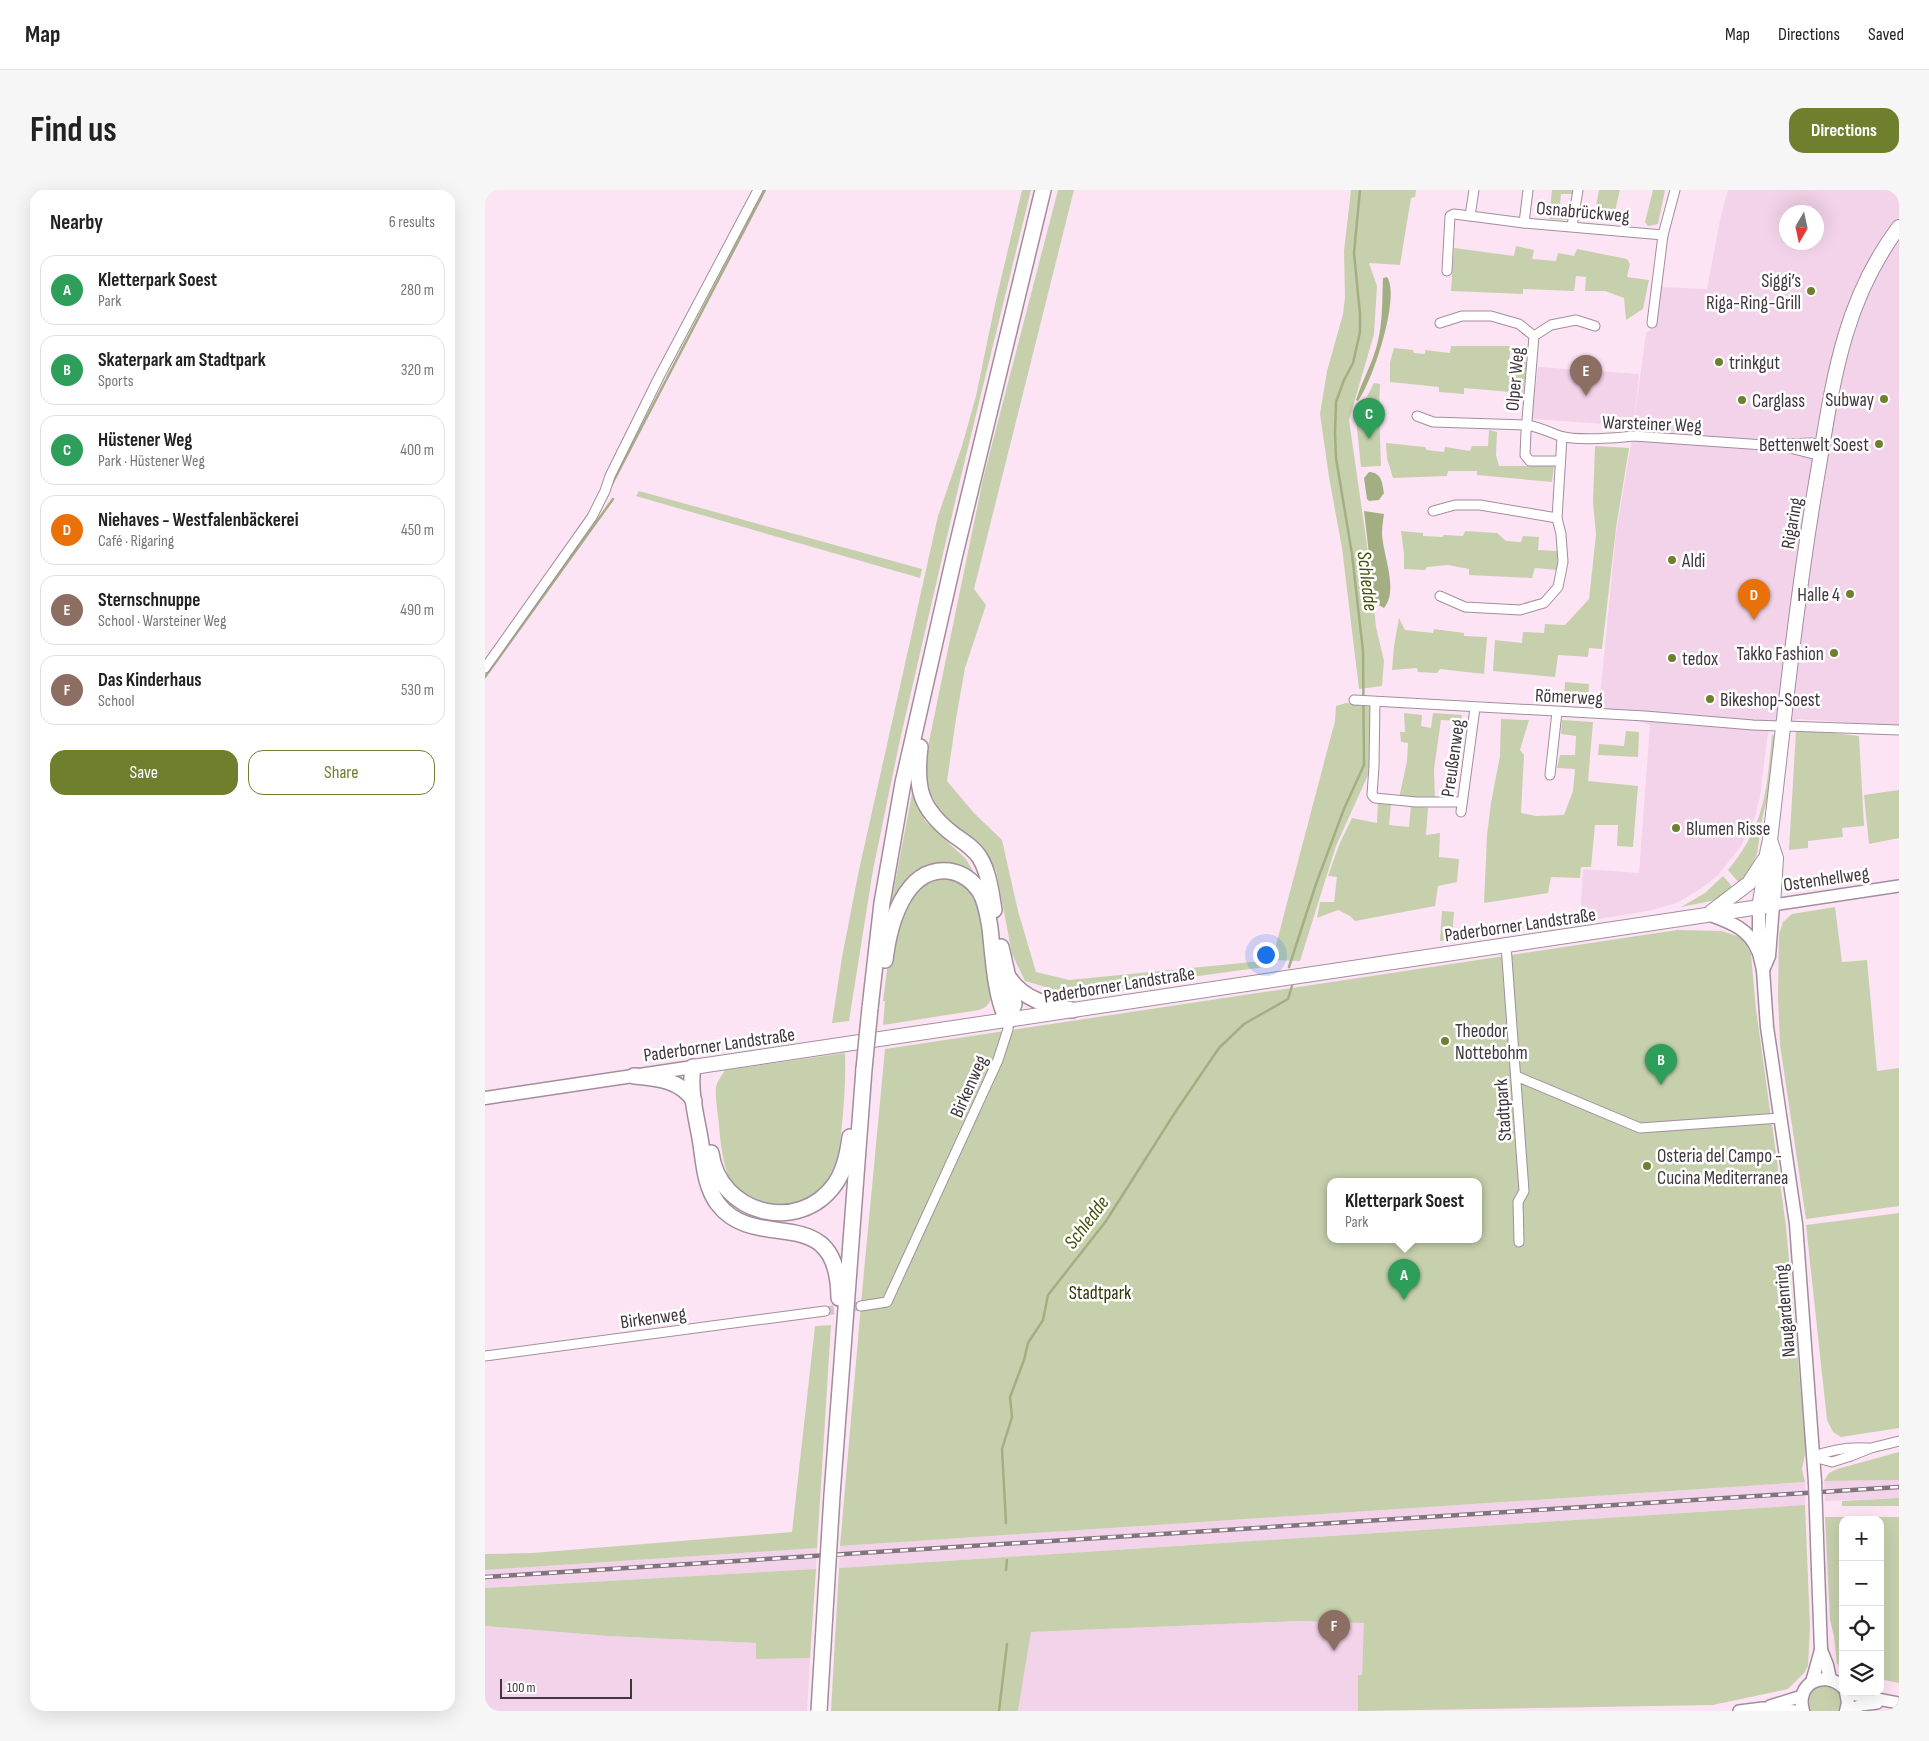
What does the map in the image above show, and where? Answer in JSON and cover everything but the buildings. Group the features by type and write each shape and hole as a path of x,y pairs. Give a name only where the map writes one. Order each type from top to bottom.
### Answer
{"highway":[{"path":"819,1711 864,1069 888,866 916,725 954,558 1043,190"},
{"path":"916,725 920,741 918,782 923,799 937,820 973,849 982,862 988,878 1000,944 1014,1004 1008,1021"},
{"path":"871,1001 882,978 890,933 906,893 914,883 926,874 941,870 954,872 971,881 983,898 989,922 1001,1006 1008,1021"},
{"path":"1008,977 1017,988 1028,996 1048,1005 1072,1010"},
{"path":"693,1067 699,1074 701,1082 712,1158 717,1174 730,1192 741,1202 763,1211 776,1213 798,1210 818,1200 830,1190 839,1178 845,1162 853,1117 862,1097"},
{"path":"693,1067 691,1083 694,1102 708,1185 714,1198 734,1218 749,1225 795,1232 811,1238 822,1246 833,1261 836,1269 838,1288 836,1354 842,1363"},
{"path":"634,1076 660,1079 674,1084 689,1093 694,1102"}],"main road":[{"name":"Rigaring","path":"1766,906 1763,888 1765,858 1770,840 1801,574 1828,406 1838,362 1854,308 1882,250 1899,227"},
{"name":"Rigaring","path":"1766,906 1776,858 1770,840"},
{"path":"1708,914 1749,884 1765,858"},
{"name":"Paderborner Landstraße","path":"485,1098 1766,906"},
{"name":"Naugardenring","path":"1766,906 1759,953 1763,970 1767,1027 1796,1224 1815,1482 1821,1650 1812,1682 1802,1696"},
{"name":"Naugardenring","path":"1763,970 1769,956 1766,906"},
{"path":"1708,914 1742,929 1754,941 1759,953"},
{"name":"Naugardenring","path":"1821,1650 1830,1679"},
{"path":"1812,1682 1830,1679 1839,1686"},
{"path":"1802,1696 1801,1704 1803,1711"},
{"path":"1846,1696 1847,1711"}],"street":[{"path":"485,668 592,517 659,377 758,190"},
{"path":"1470,216 1473,190"},
{"path":"1525,223 1528,190"},
{"path":"1572,226 1578,190"},
{"path":"1652,323 1663,235 1675,190"},
{"name":"Osnabrückweg","path":"1447,271 1450,216 1454,214 1525,223 1663,235"},
{"name":"Olper Weg","path":"1440,323 1462,316 1491,316 1519,324 1534,336"},
{"name":"Olper Weg","path":"1534,336 1551,325 1575,320 1595,326"},
{"name":"Olper Weg","path":"1534,336 1525,455 1530,461 1560,461"},
{"name":"Warsteiner Weg","path":"1417,416 1433,422 1527,425 1562,437 1613,439 1634,436 1778,445 1811,443 1821,450"},
{"path":"1440,596 1465,607 1520,610 1544,603 1558,587 1563,562 1561,534 1557,518 1562,437"},
{"path":"1433,511 1455,505 1480,505 1557,518"},
{"name":"Römerweg","path":"1354,700 1783,726 1899,730"},
{"path":"1375,702 1372,795 1375,798 1416,802 1462,802"},
{"name":"Preußenweg","path":"1461,812 1475,708"},
{"path":"1550,775 1557,712"},
{"name":"Ostenhellweg","path":"1766,906 1899,886"},
{"name":"Stadtpark","path":"1506,945 1523,1191 1518,1202 1519,1242"},
{"name":"Birkenweg","path":"861,1306 887,1302 998,1060 1008,1029 1008,1021"},
{"path":"1516,1076 1640,1128 1781,1118"},
{"name":"Birkenweg","path":"485,1356 825,1311"},
{"path":"1813,1457 1832,1462 1871,1448 1899,1441"},
{"path":"1739,1711 1763,1708 1802,1696"},
{"path":"1866,1696 1899,1703"},
{"path":"1847,1711 1861,1705 1887,1701"},
{"path":"1763,1708 1795,1711"}],"shaded area":[{"path":"1728,190 1899,190 1899,726 1798,719 1768,732 1760,797 1755,817 1741,846 1718,875 1702,888 1679,902 1653,910 1580,922 1583,869 1639,873 1650,725 1599,708 1616,533 1634,426 1532,419 1538,367 1639,374 1634,422 1646,333 1657,325 1660,287 1707,289 1721,215"},
{"path":"1387,277 1390,287 1388,320 1377,359 1358,401 1356,400 1379,337 1383,278"},
{"path":"1369,472 1377,474 1382,482 1384,493 1379,500 1369,501 1367,499 1364,478"},
{"path":"1364,511 1384,514 1382,534 1389,573 1390,592 1384,608 1377,604 1374,597"},
{"path":"1899,1480 1899,1498 1825,1501 1824,1481"},
{"path":"1805,1482 1805,1505 839,1568 840,1546"},
{"path":"817,1548 816,1569 485,1588 485,1570"},
{"path":"1298,1621 1365,1623 1362,1675 1358,1675 1358,1711 1018,1711 1031,1632"},
{"path":"485,1626 608,1636 757,1643 757,1659 810,1658 807,1711 485,1711"}],"green space":[{"path":"1022,190 1031,190 962,472 900,740 873,870 849,1021 832,1023 842,957 859,870 938,516 962,446 976,396"},
{"path":"1058,190 1074,190 974,589 986,605 965,668 947,781 974,813 1002,840 1018,911 1036,972 1069,980 1272,960 1272,966 1080,992 1056,990 1025,981 1012,954 996,870 980,846 942,814 928,789 925,761 983,479"},
{"path":"1351,190 1416,190 1415,197 1411,198 1400,265 1369,263 1377,286 1374,334 1349,420 1368,552 1376,627 1384,661 1382,686 1359,689 1342,548 1320,414 1327,371 1343,314 1345,297 1344,251"},
{"path":"1552,190 1573,190 1572,194 1561,194 1560,205 1571,207 1567,220 1549,219"},
{"path":"1599,190 1620,190 1613,219 1594,217"},
{"path":"1653,190 1665,190 1658,224 1648,226 1645,222"},
{"path":"1516,246 1534,250 1532,259 1556,261 1558,253 1574,256 1577,249 1627,259 1630,264 1627,277 1649,280 1643,309 1626,320 1624,298 1605,291 1585,291 1586,277 1576,276 1574,291 1523,289 1523,294 1451,291 1454,248 1514,256"},
{"path":"1451,346 1511,346 1509,361 1527,362 1523,393 1464,388 1464,394 1439,392 1439,387 1390,382 1390,362 1394,348 1413,350 1414,353 1425,354 1425,350 1450,353"},
{"path":"1374,383 1380,384 1381,466 1361,467 1356,418"},
{"path":"1489,430 1497,432 1496,455 1499,466 1554,466 1552,482 1477,475 1477,471 1448,471 1447,476 1393,478 1387,458 1386,443 1425,447 1427,450 1444,452 1445,447 1470,451 1472,446 1488,446"},
{"path":"1595,446 1629,448 1616,528 1602,649 1589,648 1588,657 1558,655 1555,677 1493,671 1495,640 1522,643 1523,632 1544,633 1545,624 1565,625 1589,599 1596,535 1593,502"},
{"path":"639,491 922,569 920,578 636,496"},
{"path":"1401,531 1423,533 1423,536 1442,537 1444,535 1463,536 1465,531 1497,533 1506,541 1521,542 1523,536 1539,537 1538,550 1558,551 1557,570 1535,568 1532,578 1469,575 1469,569 1448,565 1427,567 1425,570 1404,569"},
{"path":"1399,618 1405,630 1433,633 1434,629 1464,633 1464,636 1487,637 1484,674 1440,669 1437,673 1418,672 1417,668 1392,670"},
{"path":"1565,682 1589,684 1588,704 1564,702"},
{"path":"1346,703 1371,707 1372,766 1336,846 1300,961 1272,960 1335,721 1336,706"},
{"path":"1404,713 1422,715 1421,726 1431,728 1433,713 1462,715 1461,721 1441,720 1434,769 1435,799 1399,798 1407,761 1408,743 1401,742 1400,732 1405,732"},
{"path":"1501,719 1529,720 1520,750 1524,755 1521,813 1536,816 1564,815 1573,791 1575,769 1557,768 1560,755 1575,755 1576,736 1561,734 1562,720 1593,722 1588,781 1638,786 1633,847 1617,846 1618,825 1595,825 1591,867 1581,867 1580,878 1551,877 1548,893 1484,903 1487,835 1500,756"},
{"path":"1626,731 1639,732 1638,757 1598,755 1599,744 1624,746"},
{"path":"1796,731 1816,731 1859,736 1864,826 1842,828 1843,837 1808,841 1808,848 1789,850"},
{"path":"1772,734 1776,738 1770,787 1763,815 1757,854 1742,886 1728,870 1750,838 1757,822 1766,790"},
{"path":"913,788 925,821 966,859 980,883 959,867 938,863 921,869 902,886 889,914"},
{"path":"1899,790 1899,838 1869,844 1864,795"},
{"path":"1378,802 1391,804 1389,825 1409,827 1411,805 1428,808 1426,835 1440,833 1439,857 1459,859 1457,882 1438,886 1435,906 1355,921 1338,910 1317,918 1320,902 1334,902 1337,877 1328,876 1339,845 1352,818 1377,823"},
{"path":"948,875 970,886 981,907 992,994 989,1002 985,1008 979,1010 883,1025 885,1001 883,1001 889,955 906,901 924,880"},
{"path":"1723,876 1736,891 1721,899 1681,907 1705,893"},
{"path":"1835,907 1842,962 1867,960 1877,1071 1899,1068 1899,1206 1806,1219 1780,1045 1778,996 1779,934 1783,922 1792,914"},
{"path":"1442,911 1454,912 1452,939 1440,941"},
{"name":"Stadtpark","path":"1677,930 1722,931 1743,938 1751,954 1756,1009 1786,1226 1806,1450 1802,1469 1805,1482 840,1546 885,1049"},
{"path":"845,1053 845,1093 839,1151 836,1168 829,1182 819,1192 791,1205 775,1206 760,1204 747,1198 731,1183 725,1167 716,1101 716,1087 725,1070"},
{"path":"1899,1213 1899,1428 1841,1437 1833,1432 1827,1420 1806,1225"},
{"path":"831,1325 817,1548 485,1570 485,1554 532,1553 792,1532 815,1326"},
{"path":"1899,1452 1899,1480 1824,1481 1829,1473 1837,1469"},
{"path":"1899,1498 1899,1506 1842,1506 1842,1501"},
{"path":"1805,1505 1810,1626 1808,1666 1804,1673 1788,1689 1713,1705 1358,1711 1358,1675 1362,1675 1364,1623 1298,1621 1031,1632 1018,1711 831,1711 839,1568"},
{"path":"1825,1517 1839,1517 1839,1665 1837,1664 1830,1620"},
{"path":"1884,1517 1899,1517 1899,1683 1884,1680"},
{"path":"816,1569 810,1658 756,1659 756,1643 608,1636 485,1626 485,1588"},
{"path":"1826,1682 1839,1690 1839,1696 1842,1696 1841,1711 1808,1711 1808,1694 1814,1687"}],"waterway":[{"path":"611,486 765,190"},
{"name":"Schledde","path":"1289,967 1316,884 1344,809 1364,765 1363,651 1352,554 1336,458 1335,433 1336,402 1353,363 1360,332 1354,253 1360,190"},
{"path":"485,677 613,499"},
{"name":"Schledde","path":"1006,1523 1002,1449 1012,1417 1010,1397 1024,1360 1028,1343 1043,1320 1048,1295 1106,1221 1176,1111 1219,1048 1244,1024 1288,999 1292,986"},
{"name":"Schledde","path":"1006,1570 1007,1560"},
{"name":"Schledde","path":"999,1711 1007,1644"}],"tunnel":[{"path":"825,1311 861,1306"}],"railway":[{"path":"485,1577 1899,1487"}],"place":[{"name":"Siggi’s Riga-Ring-Grill","path":"1811,291"},
{"name":"trinkgut","path":"1719,362"},
{"name":"Sternschnuppe","path":"1586,396"},
{"name":"Subway","path":"1884,399"},
{"name":"Carglass","path":"1742,400"},
{"name":"Hüstener Weg","path":"1369,439"},
{"name":"Bettenwelt Soest","path":"1879,444"},
{"name":"Aldi","path":"1672,560"},
{"name":"Halle 4","path":"1850,594"},
{"name":"Niehaves - Westfalenbäckerei","path":"1754,620"},
{"name":"Takko Fashion","path":"1834,653"},
{"name":"tedox","path":"1672,658"},
{"name":"Bikeshop-Soest","path":"1710,699"},
{"name":"Blumen Risse","path":"1676,828"},
{"name":"Theodor Nottebohm","path":"1445,1041"},
{"name":"Skaterpark am Stadtpark","path":"1661,1085"},
{"name":"Osteria del Campo - Cucina Mediterranea","path":"1647,1166"},
{"name":"Kletterpark Soest","path":"1404,1300"},
{"name":"Das Kinderhaus","path":"1334,1651"}]}
